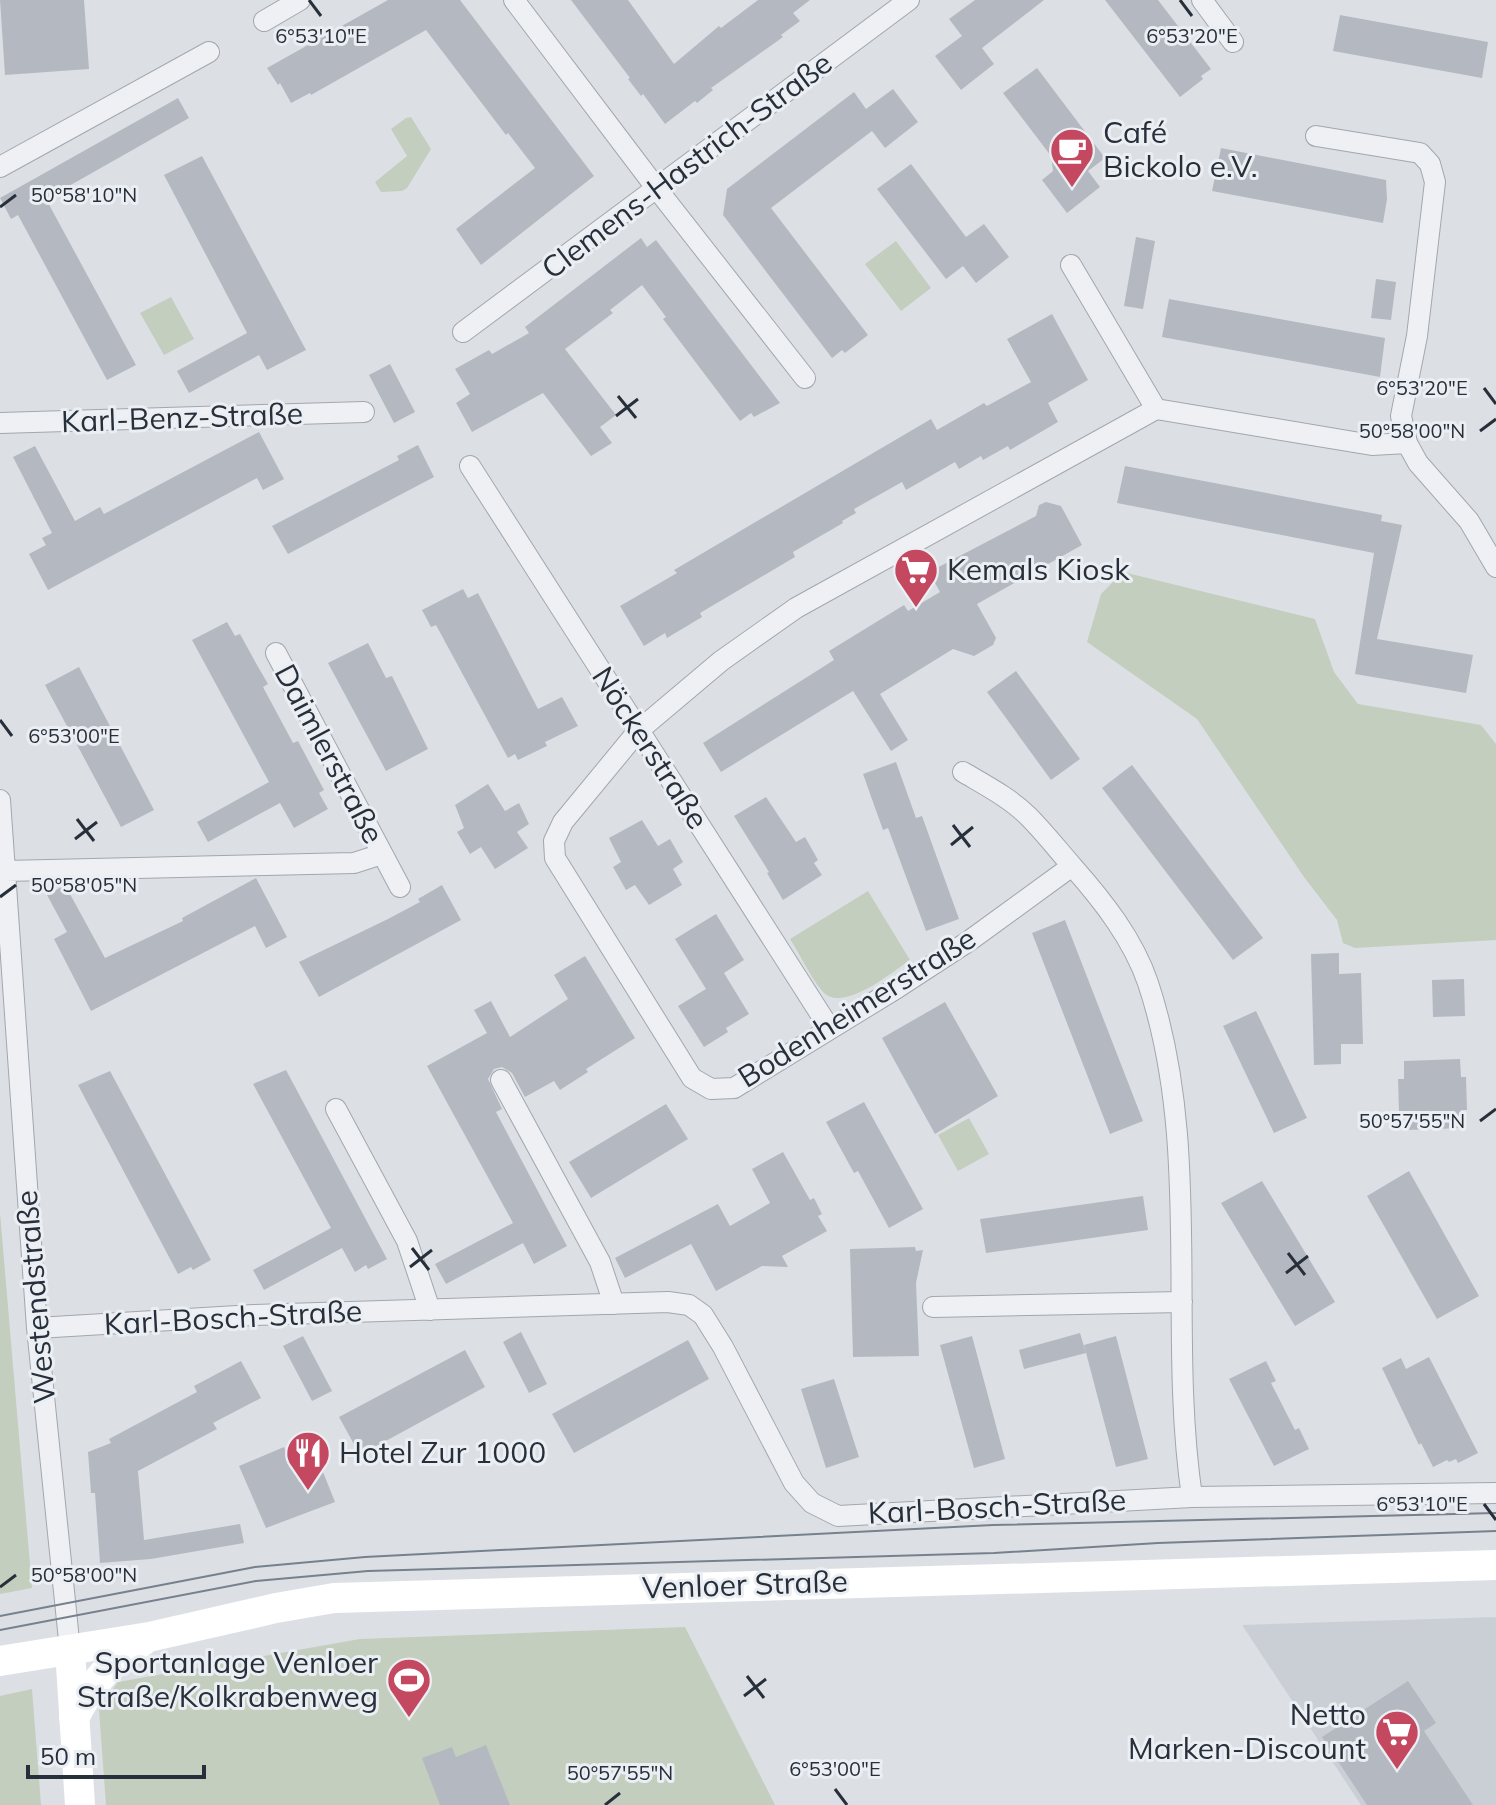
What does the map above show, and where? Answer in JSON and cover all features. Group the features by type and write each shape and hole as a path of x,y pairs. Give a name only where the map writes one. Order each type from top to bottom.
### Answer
{"main road":[{"name":"Venloer Straße","path":"0,1661 149,1637 334,1598 1496,1565"},
{"path":"74,1718 87,1693 104,1671 149,1637"},
{"path":"70,1650 80,1805"}],"street":[{"path":"264,21 300,0"},
{"path":"514,0 805,378"},
{"name":"Clemens-Hastrich-Straße","path":"463,332 909,0"},
{"path":"1202,0 1233,42"},
{"path":"0,167 209,52"},
{"path":"1316,136 1420,153 1430,164 1435,182 1417,336 1401,416 1407,443 1418,463 1469,521 1496,567"},
{"path":"1071,265 1156,409 1372,445 1407,443"},
{"name":"Bodenheimerstraße","path":"1072,866 969,941 830,1029 734,1088 711,1089 692,1078 555,858 554,841 563,822 638,731 721,661 796,608 1156,409"},
{"name":"Karl-Benz-Straße","path":"0,423 364,412"},
{"name":"Nöckerstraße","path":"470,466 830,1029"},
{"name":"Daimlerstraße","path":"276,653 400,887"},
{"path":"963,772 1027,815 1072,866 1126,937 1147,981 1171,1078 1179,1173 1185,1415 1192,1497"},
{"name":"Westendstraße","path":"0,800 37,1328 70,1650"},
{"name":"Daimlerstraße","path":"5,871 354,863 382,854"},
{"path":"501,1080 600,1262 614,1304"},
{"path":"336,1109 407,1241 430,1310"},
{"name":"Karl-Bosch-Straße","path":"37,1328 254,1315 668,1302 689,1305 703,1315 723,1347 794,1483 812,1503 838,1516 1192,1497 1496,1493"},
{"path":"933,1307 1182,1302"}],"shaded area":[{"path":"1496,1617 1496,1805 1361,1805 1242,1625"}],"green space":[{"path":"411,117 431,149 407,188 381,192 375,182 407,156 391,129"},
{"path":"896,241 931,288 901,311 865,264"},
{"path":"171,297 194,339 164,355 140,313"},
{"path":"1123,572 1315,619 1334,672 1358,704 1481,725 1496,744 1496,940 1355,948 1343,943 1337,920 1304,877 1197,719 1087,642 1101,594"},
{"path":"868,891 910,960 867,989 842,998 832,997 818,986 790,939"},
{"path":"969,1118 989,1154 958,1171 938,1135"},
{"path":"0,1213 32,1588 0,1594"},
{"path":"685,1627 775,1805 106,1805 99,1710 118,1682 360,1639"},
{"path":"32,1689 41,1805 0,1805 0,1696"}],"building":[{"path":"0,0 84,0 89,69 5,75"},
{"path":"388,0 460,0 594,176 481,265 456,229 535,168 426,30 311,95 291,103 267,68"},
{"path":"571,0 628,0 674,64 719,26 721,28 758,0 810,0 793,13 800,21 781,35 783,37 665,124"},
{"path":"975,0 1044,0 982,48 994,64 961,90 935,56 962,36 949,19"},
{"path":"1105,0 1158,0 1211,69 1180,97"},
{"path":"1340,15 1488,42 1482,78 1333,51"},
{"path":"1037,68 1105,158 1088,171 1100,187 1067,213 1042,180 1053,171 1051,156 1003,93"},
{"path":"893,89 918,122 885,148 872,131 771,208 868,335 845,353 842,350 832,358 723,215 727,189 854,92 866,109"},
{"path":"178,98 189,118 46,199 136,365 107,380 18,215 11,219 0,198"},
{"path":"1221,148 1386,180 1383,223 1212,191"},
{"path":"202,156 306,350 267,370 259,355 189,393 177,371 247,333 164,175"},
{"path":"911,164 966,237 984,224 1009,257 976,283 963,266 946,279 877,189"},
{"path":"1136,237 1155,241 1143,309 1124,306"},
{"path":"641,238 647,247 656,240 780,403 754,417 751,413 740,421 663,319 666,317 642,285 610,310 613,313 565,349 616,415 600,427 612,443 591,456 543,393 472,432 456,403 470,394 455,369 489,350 492,354 529,333 525,327"},
{"path":"1376,279 1396,282 1391,320 1371,318"},
{"path":"1169,299 1385,338 1380,377 1162,337"},
{"path":"1052,314 1088,380 1048,403 1058,422 1010,450 1008,446 983,460 981,456 959,469 955,462 906,490 902,482 854,509 856,513 843,523 793,552 795,557 700,613 702,617 667,638 665,633 644,646 620,606 677,573 674,570 931,419 937,430 984,403 987,406 1031,382 1007,339"},
{"path":"390,364 415,412 394,423 369,375"},
{"path":"259,432 284,479 263,490 257,478 48,590 29,554 46,545 42,538 52,533 13,457 35,446 75,521 100,507 104,514"},
{"path":"418,445 434,477 288,554 272,526 399,460 397,456"},
{"path":"1125,466 1382,515 1381,521 1402,525 1377,639 1473,655 1466,693 1355,674 1374,553 1117,503"},
{"path":"1046,502 1061,506 1082,545 977,604 996,638 993,645 974,656 953,649 880,694 908,740 891,751 853,691 721,772 703,743 834,660 829,651 904,605 908,611 940,592 929,572 1036,516 1039,505"},
{"path":"463,589 468,598 478,593 538,709 562,697 578,726 518,760 515,754 508,758 436,625 431,627 422,610"},
{"path":"227,622 235,636 240,634 268,684 263,687 293,743 298,741 324,790 319,793 328,809 294,828 280,803 208,842 197,822 269,782 192,640"},
{"path":"368,643 386,678 392,676 428,749 386,771 328,663"},
{"path":"79,667 154,810 121,827 45,685"},
{"path":"1016,671 1080,759 1051,780 987,692"},
{"path":"896,762 916,818 922,816 959,919 926,931 888,828 883,830 863,774"},
{"path":"1132,765 1263,938 1233,960 1102,788"},
{"path":"488,784 505,811 519,803 529,824 517,832 528,848 495,869 481,847 470,854 457,832 464,828 455,805"},
{"path":"766,797 796,842 805,837 818,860 814,863 822,875 783,900 734,816"},
{"path":"642,820 658,846 670,839 683,862 673,869 682,885 649,905 635,885 626,890 613,867 621,862 609,838"},
{"path":"256,878 287,937 266,948 255,926 91,1011 54,939 67,932 47,895 65,885 105,958 183,921 182,918"},
{"path":"442,885 461,920 319,997 299,962 420,902 418,899"},
{"path":"716,914 744,960 724,973 749,1014 704,1047 678,1006 706,989 675,939"},
{"path":"1065,920 1143,1121 1110,1134 1032,933"},
{"path":"1339,953 1339,974 1361,973 1363,1044 1341,1044 1341,1064 1314,1065 1311,954"},
{"path":"585,956 635,1038 586,1069 588,1072 560,1090 554,1081 525,1097 512,1073 502,1067 494,1069 488,1079 502,1109 496,1112 567,1246 534,1264 523,1243 446,1284 435,1264 513,1223 427,1066 487,1033 474,1010 491,1001 510,1037 568,999 554,975"},
{"path":"1464,979 1465,1016 1433,1017 1432,980"},
{"path":"945,1002 998,1096 935,1134 882,1038"},
{"path":"1256,1011 1307,1118 1274,1133 1223,1026"},
{"path":"1460,1059 1461,1077 1466,1077 1467,1110 1461,1110 1462,1128 1406,1130 1405,1111 1399,1112 1398,1079 1404,1079 1404,1061"},
{"path":"286,1070 387,1259 355,1272 342,1248 264,1290 253,1270 331,1228 253,1084"},
{"path":"110,1071 211,1260 193,1270 191,1267 178,1274 78,1085"},
{"path":"864,1102 923,1209 889,1228 858,1171 854,1173 826,1122"},
{"path":"666,1104 688,1139 591,1198 569,1162"},
{"path":"783,1152 810,1200 814,1198 822,1214 818,1216 827,1231 782,1256 788,1267 762,1266 716,1291 691,1244 625,1278 615,1258 718,1204 730,1226 770,1203 752,1169"},
{"path":"1409,1171 1479,1296 1437,1319 1367,1196"},
{"path":"1262,1181 1335,1302 1295,1326 1221,1203"},
{"path":"1143,1196 1148,1230 986,1253 980,1219"},
{"path":"915,1247 916,1251 923,1250 916,1283 919,1356 853,1357 850,1249"},
{"path":"521,1332 547,1384 529,1393 503,1342"},
{"path":"1080,1333 1086,1353 1024,1369 1019,1350"},
{"path":"303,1336 332,1391 312,1401 283,1346"},
{"path":"972,1336 1005,1459 974,1468 940,1345"},
{"path":"1116,1336 1148,1459 1116,1467 1084,1345"},
{"path":"688,1340 709,1379 574,1453 552,1414"},
{"path":"465,1350 485,1387 360,1455 339,1417"},
{"path":"1429,1357 1478,1453 1458,1463 1456,1459 1447,1460 1433,1467 1382,1368 1401,1358 1406,1369"},
{"path":"241,1361 261,1398 213,1423 217,1429 138,1471 144,1540 240,1524 244,1543 151,1559 100,1563 95,1493 91,1493 88,1452 111,1443 109,1439 197,1392 194,1386"},
{"path":"1266,1361 1276,1381 1271,1383 1295,1430 1299,1428 1309,1449 1274,1466 1229,1379"},
{"path":"834,1379 859,1457 826,1468 801,1389"},
{"path":"284,1447 299,1482 323,1472 335,1502 266,1528 239,1466"},
{"name":"Netto Marken-Discount","path":"1408,1681 1436,1723 1424,1731 1473,1805 1367,1805 1322,1737"},
{"path":"486,1745 510,1805 440,1805 422,1758 452,1747 456,1757"}],"tram line":[{"path":"0,1616 255,1567 365,1557 993,1525 1496,1513"},
{"path":"0,1630 256,1581 368,1571 994,1553 1158,1543 1496,1531"}],"place":[{"name":"Café Bickolo e.V.","path":"1072,189"},
{"name":"Kemals Kiosk","path":"916,609"},
{"name":"Hotel Zur 1000","path":"308,1492"},
{"name":"Sportanlage Venloer Straße/Kolkrabenweg","path":"409,1719"},
{"name":"Netto Marken-Discount","path":"1397,1771"}]}
